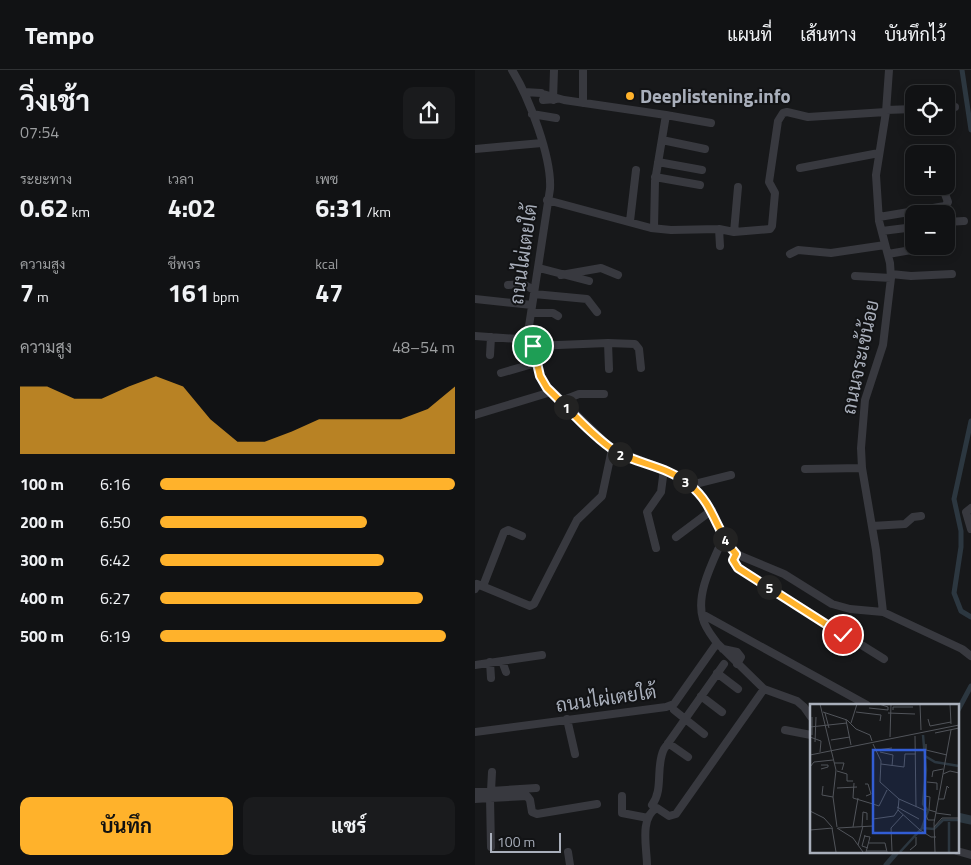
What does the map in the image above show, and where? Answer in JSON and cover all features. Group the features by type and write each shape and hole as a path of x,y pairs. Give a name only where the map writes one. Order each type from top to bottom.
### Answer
{"street":[{"name":"ถนนไผ่เตยใต้","path":"512,70 526,95 550,171 539,268 531,309 532,343 536,363 543,382 551,392 612,449 665,470 691,485 712,510 723,536 736,554 733,560 738,568 884,659"},
{"path":"554,70 555,98"},
{"path":"583,70 583,103"},
{"name":"ถนนจระเข้น้อย","path":"883,612 872,526 862,468 865,400 883,345 891,276 879,217 876,174 886,111 889,70"},
{"path":"526,95 711,123"},
{"path":"547,200 654,228 678,230 719,229 734,232 771,228 775,193 769,182 778,121 783,113 808,117 905,110"},
{"path":"532,114 557,118"},
{"path":"654,228 655,177 666,115"},
{"path":"662,140 705,149"},
{"path":"475,149 541,143"},
{"path":"800,168 879,152"},
{"path":"658,162 702,170"},
{"path":"630,221 636,170"},
{"path":"655,177 700,185"},
{"path":"734,232 738,187"},
{"path":"879,217 945,206 949,202 946,195"},
{"path":"955,222 964,221"},
{"path":"882,231 905,228"},
{"path":"719,229 720,246"},
{"path":"790,254 798,250 831,253 885,245"},
{"path":"888,254 905,251"},
{"path":"539,268 589,281"},
{"path":"561,275 601,268 618,275"},
{"path":"855,276 952,274"},
{"path":"508,285 523,284 534,292 587,299 597,312"},
{"path":"475,298 553,313 558,316"},
{"path":"475,336 532,343 608,343 638,346 641,368"},
{"path":"490,355 491,337"},
{"path":"608,343 609,369"},
{"path":"501,373 536,363"},
{"path":"475,415 551,392"},
{"path":"561,401 579,394 604,394"},
{"path":"522,536 506,530 477,585 530,606 534,604 577,520 602,496 612,449"},
{"path":"805,469 862,468"},
{"path":"656,548 647,512 661,492 665,470"},
{"path":"691,485 731,475"},
{"path":"971,508 966,512 971,529"},
{"path":"676,537 712,510"},
{"path":"872,526 905,524 913,517 921,516"},
{"path":"652,805 658,797 661,754 713,680 729,662 741,657 737,652 723,649 717,643 701,614 704,586 723,536"},
{"path":"736,554 784,574 832,604 850,609 883,612 963,649 971,656"},
{"path":"701,614 865,704"},
{"name":"ถนนไผ่เตยใต้","path":"475,732 674,704 717,643"},
{"path":"475,664 542,655"},
{"path":"502,661 506,672"},
{"path":"490,662 491,678"},
{"path":"729,662 764,689 797,701 810,716"},
{"path":"719,674 739,689"},
{"path":"647,865 646,826 648,818 657,808 669,816 676,814 764,689"},
{"path":"701,696 722,712"},
{"path":"674,710 704,734"},
{"path":"567,719 575,754"},
{"path":"785,730 810,735"},
{"path":"668,743 688,757"},
{"path":"491,846 490,795 492,772"},
{"path":"475,799 536,788"},
{"path":"475,792 490,795 527,796 530,800 532,812 537,814 597,804"},
{"path":"622,796 622,813 648,818"},
{"path":"958,851 971,854"},
{"path":"568,852 570,865"}],"waterway":[{"path":"962,70 971,130"},
{"path":"971,421 954,499 961,531 961,547 954,593 961,611 971,617"},
{"path":"958,710 971,686"},
{"path":"958,817 971,820"},
{"path":"886,865 897,852"}],"place":[{"name":"Deeplistening.info","path":"630,96"}],"route":[{"path":"533,346 536,363 543,382 587,427 618,453 663,468 696,490 709,506 723,536 736,554 733,560 738,568 843,635"}]}
